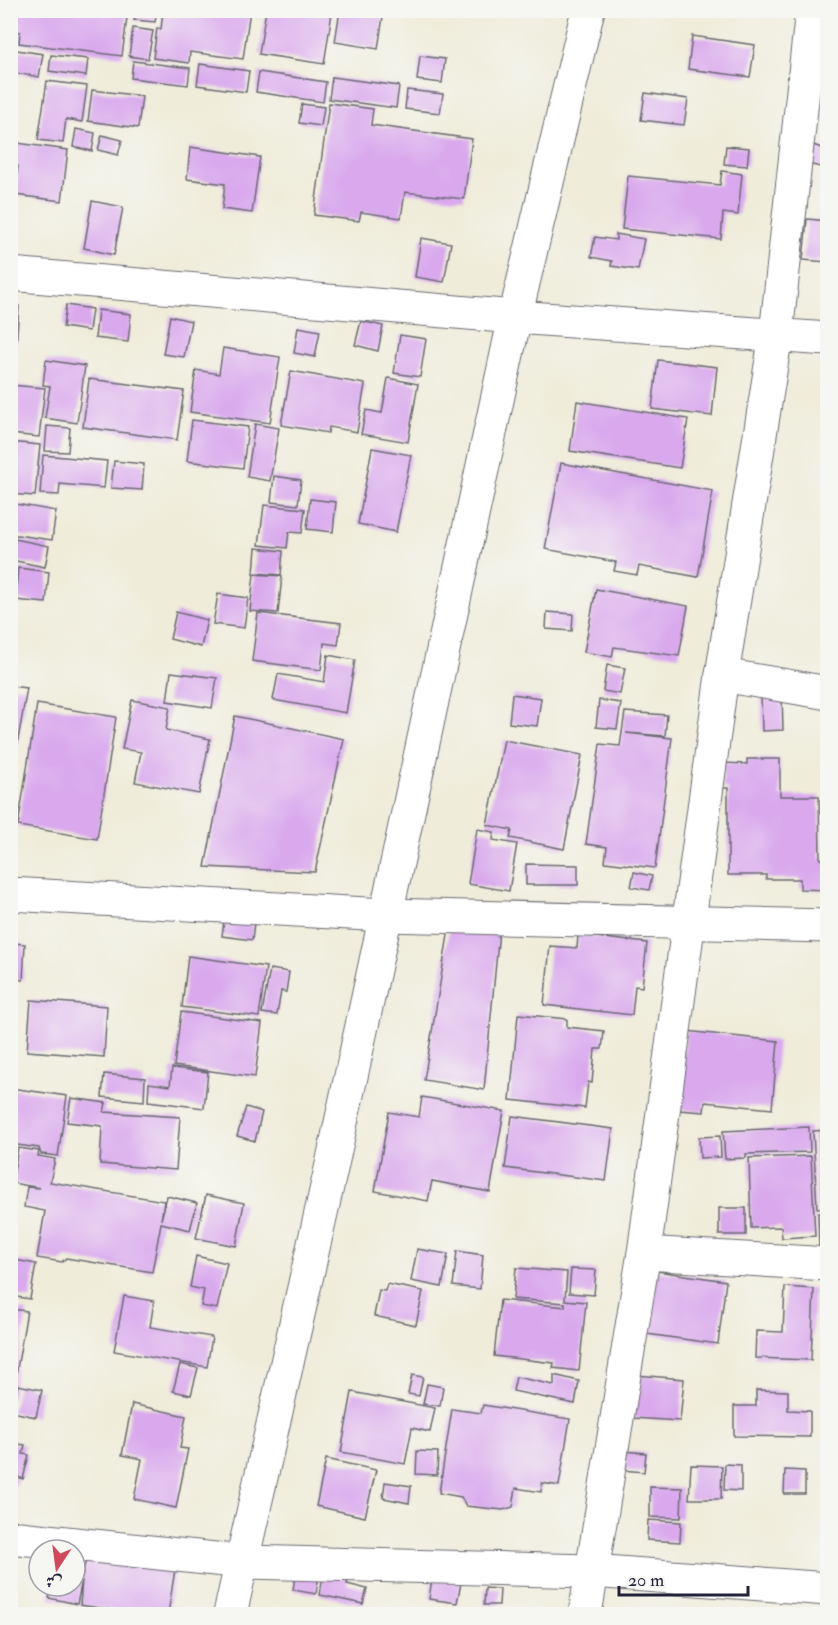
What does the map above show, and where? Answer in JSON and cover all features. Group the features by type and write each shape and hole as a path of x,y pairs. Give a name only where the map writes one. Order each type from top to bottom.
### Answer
{"street":[{"path":"230,1614 515,316 588,10"},
{"path":"585,1614 644,1253 722,675 776,334 812,10"},
{"path":"10,274 515,316 828,339"},
{"path":"722,675 828,693"},
{"path":"10,894 385,915 828,926"},
{"path":"644,1253 828,1264"},
{"path":"10,1537 243,1562 592,1570 828,1588"}],"building":[{"path":"10,10 128,10 122,56 19,43 20,32 10,31"},
{"path":"136,10 157,10 155,22 134,20"},
{"path":"163,10 250,10 243,59 190,52 189,63 153,58 157,28 161,29"},
{"path":"266,10 332,13 324,64 259,54"},
{"path":"340,10 384,10 378,49 335,42"},
{"path":"133,28 153,31 148,59 129,56"},
{"path":"692,36 755,45 750,77 688,69"},
{"path":"10,49 43,54 39,77 10,72"},
{"path":"51,55 88,59 86,76 49,71"},
{"path":"420,56 445,59 442,83 417,80"},
{"path":"133,61 190,68 188,85 131,78"},
{"path":"200,64 249,71 246,92 197,85"},
{"path":"259,72 326,82 323,102 256,92"},
{"path":"332,77 399,86 396,108 329,99"},
{"path":"47,81 87,86 82,122 66,119 63,143 38,140"},
{"path":"92,90 142,96 138,128 88,121"},
{"path":"407,90 443,94 440,113 405,109"},
{"path":"645,93 688,99 684,125 641,120"},
{"path":"329,103 373,109 371,125 472,139 464,199 405,192 401,218 361,212 359,221 314,215"},
{"path":"302,104 324,107 321,126 299,123"},
{"path":"76,129 95,133 92,151 73,147"},
{"path":"102,135 122,140 118,155 98,150"},
{"path":"10,139 15,140 12,160 10,160"},
{"path":"17,143 68,150 62,201 15,195 18,166 14,166"},
{"path":"813,145 828,150 825,168 808,164"},
{"path":"726,146 749,148 747,166 724,164"},
{"path":"190,147 260,157 252,213 222,209 225,184 187,179"},
{"path":"10,168 15,168 12,193 10,193"},
{"path":"722,171 742,174 738,215 723,213 721,239 622,229 628,176 720,185"},
{"path":"92,201 123,207 114,255 84,248"},
{"path":"807,219 828,221 828,262 803,260"},
{"path":"616,234 644,239 638,270 611,266 612,261 591,257 595,237 616,240"},
{"path":"421,238 451,243 444,282 415,277"},
{"path":"10,305 19,306 16,348 10,348"},
{"path":"66,305 92,309 89,331 63,327"},
{"path":"98,310 131,314 128,342 95,338"},
{"path":"170,316 191,321 184,357 163,354"},
{"path":"361,321 383,326 378,351 355,345"},
{"path":"298,327 320,331 315,357 294,353"},
{"path":"400,335 426,339 420,377 394,373"},
{"path":"223,348 280,357 270,423 190,412 196,370 219,374"},
{"path":"46,360 85,366 77,423 45,418 50,386 43,385"},
{"path":"658,360 717,367 712,416 652,409"},
{"path":"291,371 365,384 357,432 329,427 328,433 281,425"},
{"path":"388,378 418,384 408,442 361,434 366,410 382,413"},
{"path":"89,379 184,391 177,440 83,427"},
{"path":"10,385 45,388 39,437 10,434"},
{"path":"577,401 688,419 680,468 570,451"},
{"path":"192,420 248,427 243,468 187,461"},
{"path":"255,424 279,428 270,481 247,477"},
{"path":"47,426 70,428 68,452 45,451"},
{"path":"10,442 40,445 35,496 10,494"},
{"path":"372,448 411,455 396,532 358,524"},
{"path":"43,455 107,461 104,488 60,484 59,495 40,494"},
{"path":"114,461 144,464 142,490 111,488"},
{"path":"561,463 713,491 698,577 639,566 637,575 614,571 616,562 545,549"},
{"path":"274,476 301,480 298,505 271,502"},
{"path":"310,499 336,502 333,532 307,529"},
{"path":"10,503 56,511 52,540 10,534"},
{"path":"264,505 305,509 302,533 289,532 287,548 259,545"},
{"path":"15,539 49,546 45,567 11,560"},
{"path":"256,548 283,551 281,575 254,573"},
{"path":"18,568 49,572 46,603 15,600"},
{"path":"10,574 15,574 12,591 10,591"},
{"path":"254,574 282,576 278,613 250,611"},
{"path":"596,589 688,606 679,656 614,647 612,657 584,652"},
{"path":"218,594 248,598 244,628 213,624"},
{"path":"176,612 207,620 201,647 170,639"},
{"path":"547,612 573,614 572,631 546,629"},
{"path":"258,613 341,623 338,645 324,643 321,670 252,661"},
{"path":"328,655 355,660 346,713 273,700 278,674 324,682"},
{"path":"607,665 625,668 620,694 603,691"},
{"path":"171,672 217,678 212,708 167,701"},
{"path":"10,686 27,688 14,763 10,762"},
{"path":"782,692 783,730 762,731 761,693"},
{"path":"512,694 541,698 537,726 509,723"},
{"path":"132,700 170,707 166,730 210,739 199,794 135,782 141,752 122,749"},
{"path":"599,700 621,703 617,729 596,727"},
{"path":"37,704 116,717 97,839 18,826"},
{"path":"625,712 667,715 665,736 626,733 672,738 655,868 605,862 607,847 586,844 600,744 620,746"},
{"path":"235,716 344,739 315,872 205,867"},
{"path":"504,740 582,755 564,849 510,838 512,830 487,825"},
{"path":"747,759 780,759 780,796 819,796 820,859 827,859 827,890 800,889 800,879 766,879 766,875 728,875 728,788 723,788 723,763 747,764"},
{"path":"477,829 494,832 493,840 517,844 509,891 468,884"},
{"path":"526,864 578,865 578,885 526,885"},
{"path":"634,872 652,876 649,890 631,887"},
{"path":"224,920 254,923 252,940 222,936"},
{"path":"450,923 499,931 484,1090 424,1080"},
{"path":"578,935 647,943 642,987 635,986 632,1015 544,1005 550,946 577,948"},
{"path":"10,943 25,944 23,980 10,979"},
{"path":"188,956 266,967 259,1017 182,1007"},
{"path":"270,969 289,972 286,992 281,991 277,1015 262,1013"},
{"path":"31,1000 107,1006 104,1057 27,1051"},
{"path":"181,1012 262,1023 255,1077 174,1066"},
{"path":"518,1014 567,1019 567,1027 604,1031 602,1049 595,1049 592,1083 588,1082 585,1108 510,1100"},
{"path":"686,1031 778,1041 772,1109 705,1102 704,1112 678,1110"},
{"path":"172,1068 208,1072 204,1108 148,1101 149,1083 170,1086"},
{"path":"104,1074 145,1078 144,1101 102,1097"},
{"path":"10,1088 67,1096 58,1156 41,1154 39,1148 10,1144"},
{"path":"422,1097 504,1111 490,1192 432,1181 428,1201 375,1191 389,1112 419,1117"},
{"path":"71,1098 106,1103 104,1112 180,1117 176,1170 100,1164 102,1126 67,1122"},
{"path":"246,1107 262,1112 255,1141 237,1136"},
{"path":"512,1116 613,1129 606,1181 505,1168"},
{"path":"809,1127 810,1152 746,1154 746,1158 725,1159 723,1131"},
{"path":"828,1130 828,1208 817,1208 813,1131"},
{"path":"720,1136 721,1157 700,1158 699,1137"},
{"path":"18,1148 39,1151 38,1156 55,1159 50,1182 164,1201 161,1220 167,1196 197,1203 190,1230 161,1223 152,1272 66,1258 62,1262 37,1258 45,1211 24,1207 27,1187 40,1188 12,1183"},
{"path":"811,1156 815,1236 782,1238 781,1227 751,1228 749,1158"},
{"path":"206,1195 244,1203 236,1246 196,1238"},
{"path":"719,1208 746,1208 746,1235 719,1235"},
{"path":"818,1213 828,1213 828,1245 819,1246"},
{"path":"417,1249 448,1254 442,1287 411,1281"},
{"path":"457,1251 483,1255 480,1289 453,1286"},
{"path":"196,1256 227,1263 217,1309 201,1306 204,1290 190,1287"},
{"path":"10,1259 36,1264 30,1299 10,1296"},
{"path":"516,1268 567,1272 565,1300 586,1302 579,1371 553,1368 554,1363 494,1356 500,1300 565,1307 565,1303 513,1299"},
{"path":"571,1269 596,1270 594,1295 569,1293"},
{"path":"650,1270 726,1281 718,1344 640,1333"},
{"path":"387,1284 423,1291 416,1325 374,1316 379,1290 385,1291"},
{"path":"785,1287 814,1289 811,1360 755,1358 756,1331 783,1332"},
{"path":"124,1296 154,1301 150,1327 212,1337 207,1367 114,1351"},
{"path":"10,1309 27,1311 12,1398 10,1398"},
{"path":"180,1364 198,1368 191,1395 173,1391"},
{"path":"412,1375 423,1377 419,1396 408,1394"},
{"path":"554,1375 579,1381 575,1404 513,1391 516,1377 554,1385"},
{"path":"636,1375 684,1379 680,1421 633,1418"},
{"path":"427,1384 443,1387 440,1406 423,1404"},
{"path":"18,1385 42,1390 36,1417 12,1412"},
{"path":"756,1390 788,1391 788,1410 810,1411 810,1437 734,1436 734,1406 756,1406"},
{"path":"352,1392 435,1408 430,1432 412,1428 405,1464 341,1452"},
{"path":"132,1404 186,1416 180,1448 188,1449 176,1508 134,1499 142,1459 122,1455"},
{"path":"483,1405 570,1419 559,1486 542,1483 541,1492 516,1488 513,1507 503,1510 466,1506 461,1497 439,1493 452,1409 481,1413"},
{"path":"10,1443 25,1445 23,1454 29,1455 23,1479 18,1477 16,1486 10,1484"},
{"path":"417,1451 438,1452 437,1475 416,1474"},
{"path":"623,1451 646,1453 644,1472 622,1470"},
{"path":"326,1459 376,1470 365,1517 316,1506"},
{"path":"725,1464 741,1465 741,1491 724,1490"},
{"path":"691,1465 722,1466 721,1499 689,1499"},
{"path":"785,1470 805,1471 805,1494 784,1494"},
{"path":"385,1482 411,1486 409,1503 383,1498"},
{"path":"650,1487 682,1488 681,1518 650,1517"},
{"path":"648,1520 681,1522 680,1542 647,1540"},
{"path":"88,1549 176,1563 168,1614 138,1614 80,1605 81,1598 87,1598"},
{"path":"297,1564 320,1568 316,1594 293,1590"},
{"path":"324,1568 350,1573 347,1584 367,1589 363,1604 320,1595"},
{"path":"432,1578 461,1583 457,1603 429,1599"},
{"path":"485,1588 500,1589 499,1605 484,1605"},
{"path":"49,1598 78,1598 77,1604"},
{"path":"10,1610 25,1613 25,1614 10,1614"}]}
